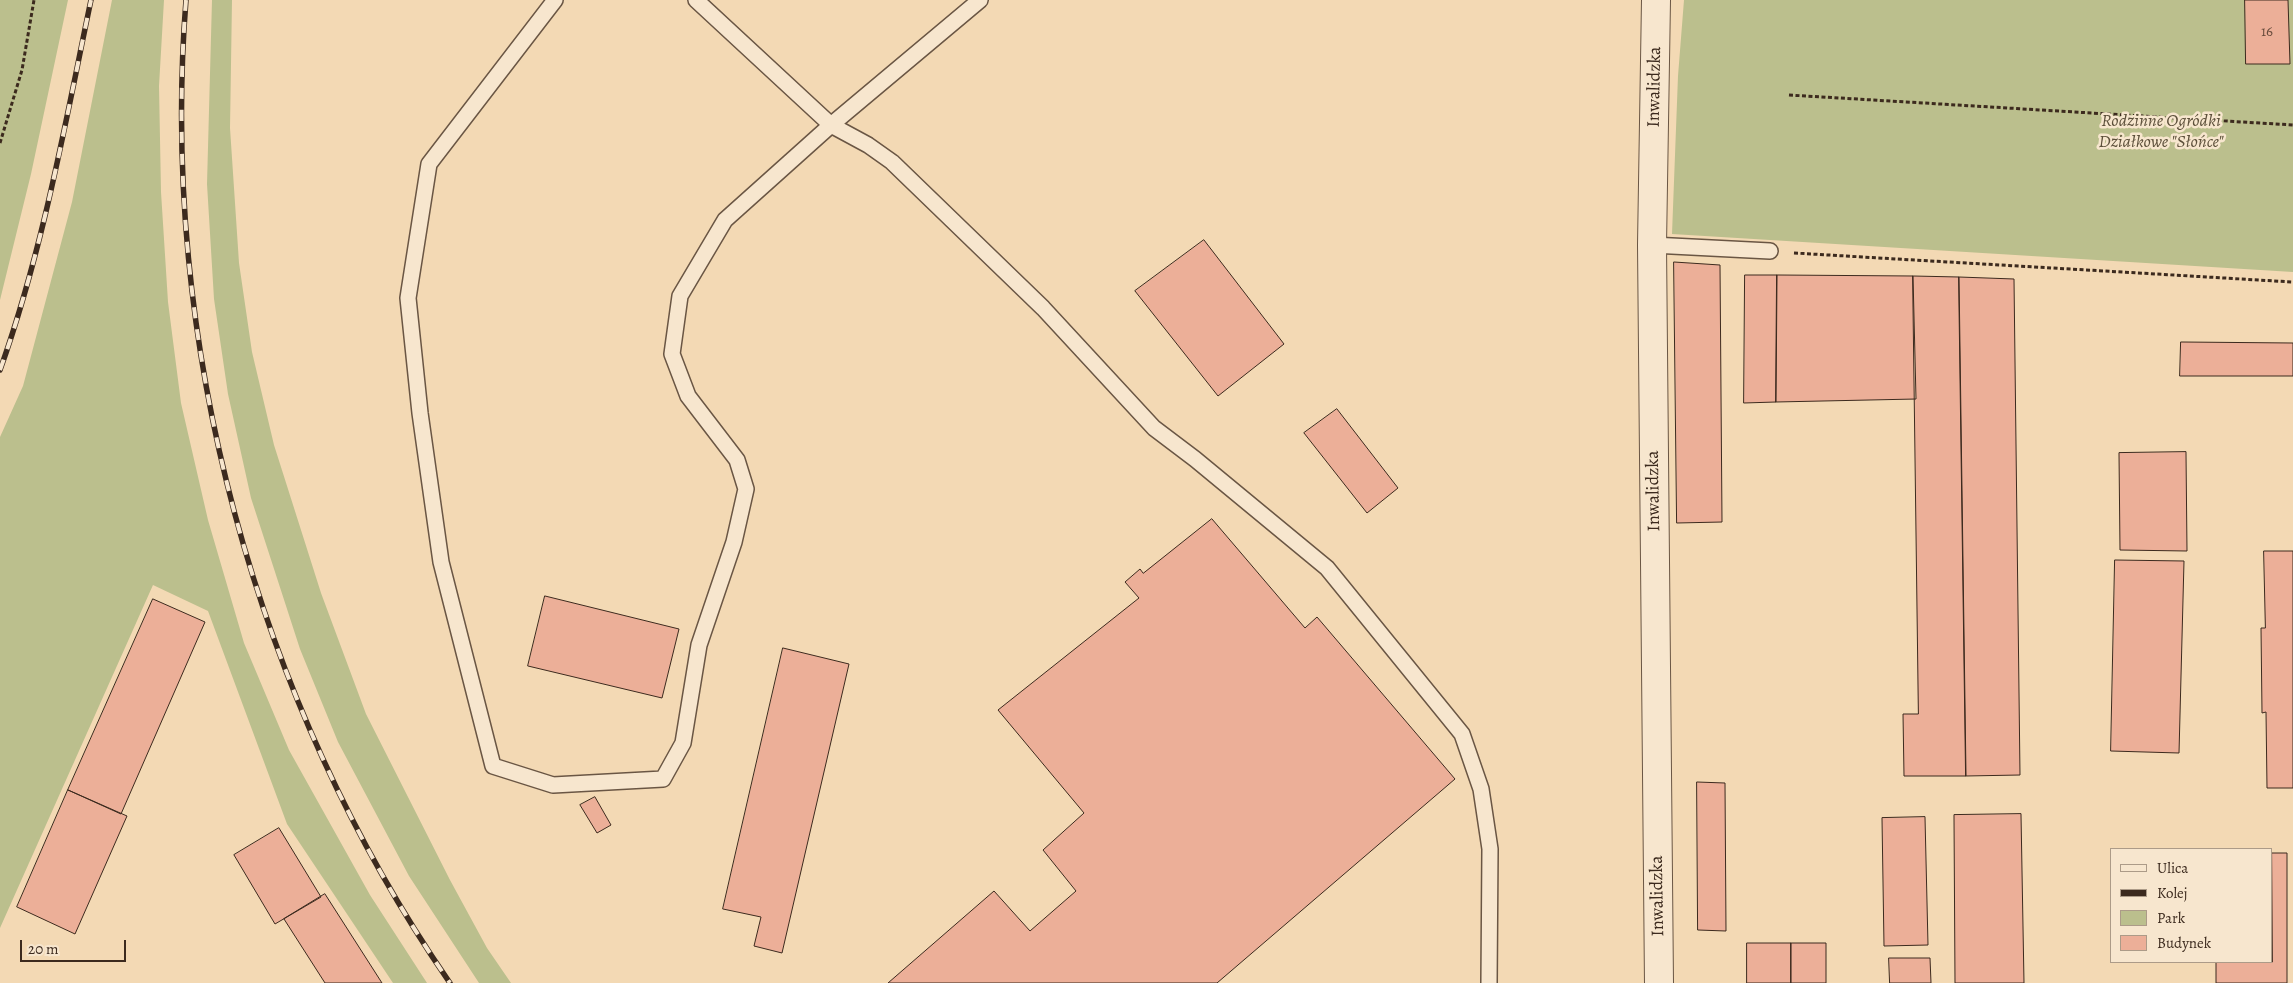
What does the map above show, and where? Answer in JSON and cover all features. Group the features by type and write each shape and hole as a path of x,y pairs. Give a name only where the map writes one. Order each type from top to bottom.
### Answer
{"street":[{"name":"Inwalidzka","path":"1656,0 1652,245 1659,983"}],"lane":[{"path":"556,0 429,164 408,298 420,413 441,562 493,766 553,785 663,779 683,743 699,645 734,542 746,489 737,460 688,396 672,354 680,296 725,220 830,125 980,0"},
{"path":"696,0 830,125 868,145 892,162 1043,308 1154,428 1195,459 1326,568 1462,734 1481,789 1490,849 1489,983"},
{"path":"1652,245 1770,251"}],"path":[{"path":"0,143 22,70 34,0"},
{"path":"1789,95 2293,125"},
{"path":"1770,251 2293,282"}],"green space":[{"path":"0,0 68,0 31,174 0,300"},
{"path":"112,0 164,0 159,86 161,192 168,302 181,403 208,520 244,643 289,750 370,895 427,983 393,983 287,824 208,611 153,585 0,928 0,437 23,386 72,202"},
{"path":"212,0 232,0 230,128 239,263 252,352 274,445 321,593 366,714 450,880 487,948 511,983 479,983 409,876 338,742 300,649 251,498 228,394 214,299 207,184"},
{"name":"Rodzinne Ogródki Działkowe \"Słońce\"","path":"1684,0 2293,0 2293,272 1672,234 1678,76"}],"building":[{"path":"2245,0 2288,0 2290,64 2246,64"},
{"path":"1204,240 1284,344 1218,396 1135,291"},
{"path":"1674,262 1720,265 1722,522 1677,523"},
{"path":"1745,275 1777,275 1776,402 1744,403"},
{"path":"1777,275 1913,276 1916,399 1776,402"},
{"path":"1913,276 1959,277 1966,776 1904,776 1903,714 1918,714"},
{"path":"1959,277 2014,279 2020,775 1966,776"},
{"path":"2181,342 2293,343 2293,376 2180,376"},
{"path":"1337,409 1398,488 1367,513 1304,433"},
{"path":"2186,452 2187,551 2120,550 2119,453"},
{"path":"1212,519 1305,628 1317,617 1455,779 1217,983 888,983 994,891 1030,931 1076,891 1043,850 1084,813 998,710 1139,598 1125,582 1140,569 1143,573"},
{"path":"2264,551 2293,551 2293,788 2267,788 2266,712 2262,713 2261,628 2265,628"},
{"path":"2115,560 2184,561 2179,753 2111,751"},
{"path":"545,596 679,629 662,698 528,666"},
{"path":"153,599 205,622 121,814 68,790"},
{"path":"783,648 849,664 782,953 754,946 761,917 723,909"},
{"path":"1697,782 1725,783 1726,931 1698,930"},
{"path":"68,790 127,816 75,934 17,907"},
{"path":"595,797 611,825 597,833 580,805"},
{"path":"2021,814 2024,983 1955,983 1954,815"},
{"path":"1925,817 1928,945 1884,946 1882,818"},
{"path":"279,828 321,897 275,924 234,855"},
{"path":"2273,853 2287,853 2287,983 2216,983 2216,963 2273,963"},
{"path":"325,894 382,983 325,983 284,919"},
{"path":"1747,943 1791,943 1791,983 1747,983"},
{"path":"1791,943 1826,943 1826,983 1791,983"},
{"path":"1889,958 1930,958 1931,983 1890,983"}],"railway":[{"path":"0,370 29,279 41,233 91,0"},
{"path":"186,0 182,129 188,258 206,387 235,514 274,638 323,758 382,874 450,983"}]}
